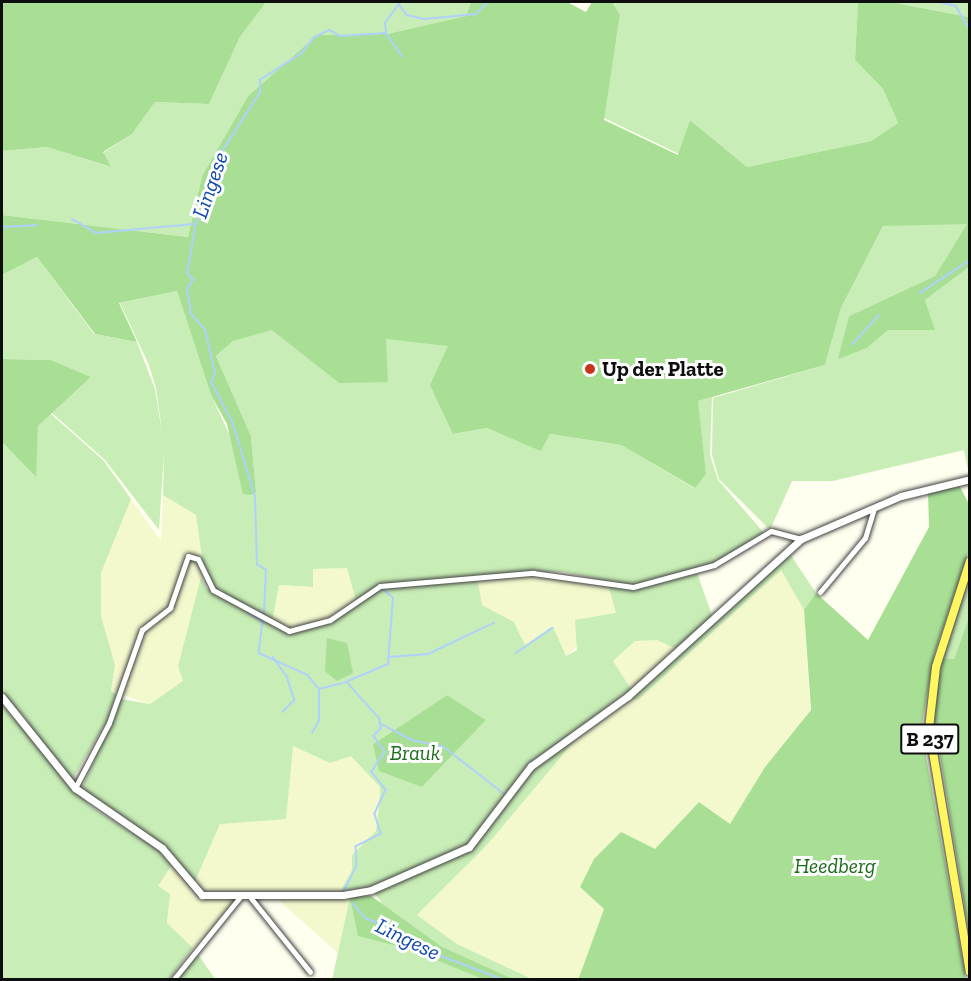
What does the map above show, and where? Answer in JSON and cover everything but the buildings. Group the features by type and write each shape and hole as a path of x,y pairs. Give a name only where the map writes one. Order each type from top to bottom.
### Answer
{"main road":[{"name":"B 237","path":"969,561 936,667 929,728 969,972"}],"street":[{"path":"2,697 75,788 162,848 196,891 250,897 370,890 469,847 531,766 635,690 801,539 874,509 969,479"},
{"path":"820,592 865,538 874,509"},
{"path":"75,788 109,723 142,630 170,608 188,556 198,559 213,590 289,631 330,620 380,586 533,573 633,587 714,565 771,531 801,539"},
{"path":"172,980 240,897"},
{"path":"250,897 310,972"}],"green space":[{"path":"2,2 266,2 240,37 209,104 155,102 132,134 103,152 111,167 47,147 2,151"},
{"path":"266,2 471,2 466,16 387,34 317,35 248,96 202,176 188,237 2,215 2,151 47,147 110,167 103,153 132,134 155,102 209,104 240,37"},
{"path":"471,2 567,2 586,12 592,2 612,2 620,15 604,120 678,155 690,120 747,167 871,141 898,123 883,89 855,60 858,2 890,2 969,17 969,267 925,300 935,330 888,330 867,348 838,359 849,316 935,276 967,224 883,226 841,308 825,365 698,401 706,474 695,488 621,445 550,434 541,451 487,428 453,434 430,385 448,346 386,339 388,382 339,383 272,330 233,341 216,356 251,436 256,492 251,495 243,494 227,424 211,395 177,291 119,303 137,342 95,334 37,257 2,275 2,215 188,237 202,176 248,96 317,35 387,34 466,16"},
{"path":"612,2 858,2 855,60 883,89 898,123 871,141 747,167 690,120 679,154 604,118 620,16"},
{"path":"890,2 969,2 969,17"},
{"path":"927,222 968,223 935,276 849,316 839,358 867,348 888,330 934,330 925,300 969,267 969,475 964,450 833,481 792,481 770,530 719,479 712,455 713,398 825,365 841,308 883,226"},
{"path":"37,257 94,334 137,342 155,389 163,438 156,388 149,365 120,303 177,291 211,395 256,492 251,436 216,356 233,341 272,329 339,383 385,339 413,339 449,346 453,434 487,428 541,450 550,434 621,445 694,488 706,474 697,401 712,397 710,455 718,480 764,533 717,562 633,586 564,572 532,572 380,585 356,601 347,568 313,569 313,587 279,585 272,622 215,590 203,566 196,515 163,495 164,452 159,530 105,460 52,413 91,377 51,360 2,359 2,275"},
{"path":"2,359 51,360 91,377 38,426 36,477 2,442"},
{"path":"51,414 104,461 131,499 101,573 101,616 115,665 111,691 116,694 107,721 72,780 43,751 26,718 2,694 2,442 35,476 38,426"},
{"name":"Heedberg","path":"959,485 969,504 969,550 934,655 921,729 966,979 578,980 604,909 580,887 594,859 621,832 655,849 699,802 730,824 765,767 811,710 804,610 816,593 868,640 929,527 928,493"},
{"path":"163,495 196,515 203,569 178,666 183,681 150,704 111,691 115,665 101,616 101,573 131,499 161,541"},
{"path":"790,554 816,593 804,610 781,570 638,700 631,699"},
{"path":"347,568 356,601 329,619 289,629 272,622 279,585 312,587 312,569"},
{"path":"781,570 804,610 810,711 765,767 730,824 699,802 655,849 604,909 578,979 532,979 457,944 417,915 487,845 576,739 631,699 638,700"},
{"path":"697,573 713,618 677,649 657,640 635,641 613,661 631,689 530,764 469,846 369,887 340,892 352,870 352,855 376,831 379,805 380,787 351,756 330,763 293,746 286,819 220,824 194,884 163,846 81,791 121,699 150,704 183,681 178,666 201,577 207,589 290,632 330,622 380,589 478,581 482,605 514,622 525,645 553,627 566,656 577,650 575,620 616,613 608,585 632,588","holes":["447,695 486,720 422,787 377,741"]},
{"path":"969,573 969,617 954,659 943,658"},
{"path":"533,574 608,585 616,614 566,656 525,645 514,622 482,605 478,581"},
{"path":"969,617 969,934 933,711 943,658 954,659"},
{"path":"327,638 347,643 353,673 337,681 325,671"},
{"path":"657,640 677,649 631,689 613,661 635,641"},
{"name":"Brauk","path":"447,695 486,720 422,787 379,771 373,744"},
{"path":"2,705 90,806 160,851 172,865 158,886 170,894 167,923 193,948 169,979 2,979"},
{"path":"576,739 487,845 417,915 457,944 532,979 332,980 350,897 369,896 382,903 373,891 471,851 534,769"},
{"path":"293,746 330,763 351,755 380,787 376,831 352,855 352,870 340,892 350,897 338,953 275,897 240,898 193,948 167,923 170,894 158,886 175,862 193,887 220,824"},
{"path":"371,896 442,947 513,979 483,979 409,949 358,936 350,897"},
{"path":"195,950 215,979 171,980"}],"waterway":[{"name":"Lingese","path":"264,615 266,570 257,565 255,497 233,424 211,382 215,373 205,330 191,314 187,289 193,280 187,274 196,223 220,170 214,164 260,92 260,80 302,53 314,37 330,30 340,36 386,33 385,23 399,4 407,15 425,19 476,14 488,2"},
{"path":"940,2 956,6 970,29"},
{"path":"386,33 402,56"},
{"path":"72,219 96,233 194,224"},
{"path":"2,227 37,225"},
{"path":"920,293 970,260"},
{"path":"852,345 879,315"},
{"path":"348,681 388,664 393,598 382,589"},
{"name":"Lingese","path":"248,612 263,622 259,653 308,675 319,689 347,682 380,719 381,729 374,736 385,752 372,772 386,790 375,814 381,834 356,847 357,866 344,891"},
{"path":"388,657 428,654 494,623"},
{"path":"516,653 552,628"},
{"path":"273,657 287,676 295,700 283,712"},
{"path":"312,733 319,721 319,689"},
{"path":"381,724 412,740 444,747 503,793"},
{"name":"Lingese","path":"353,903 365,918 401,932 405,942 504,980"}],"place":[{"name":"Up der Platte","path":"590,369"}]}
